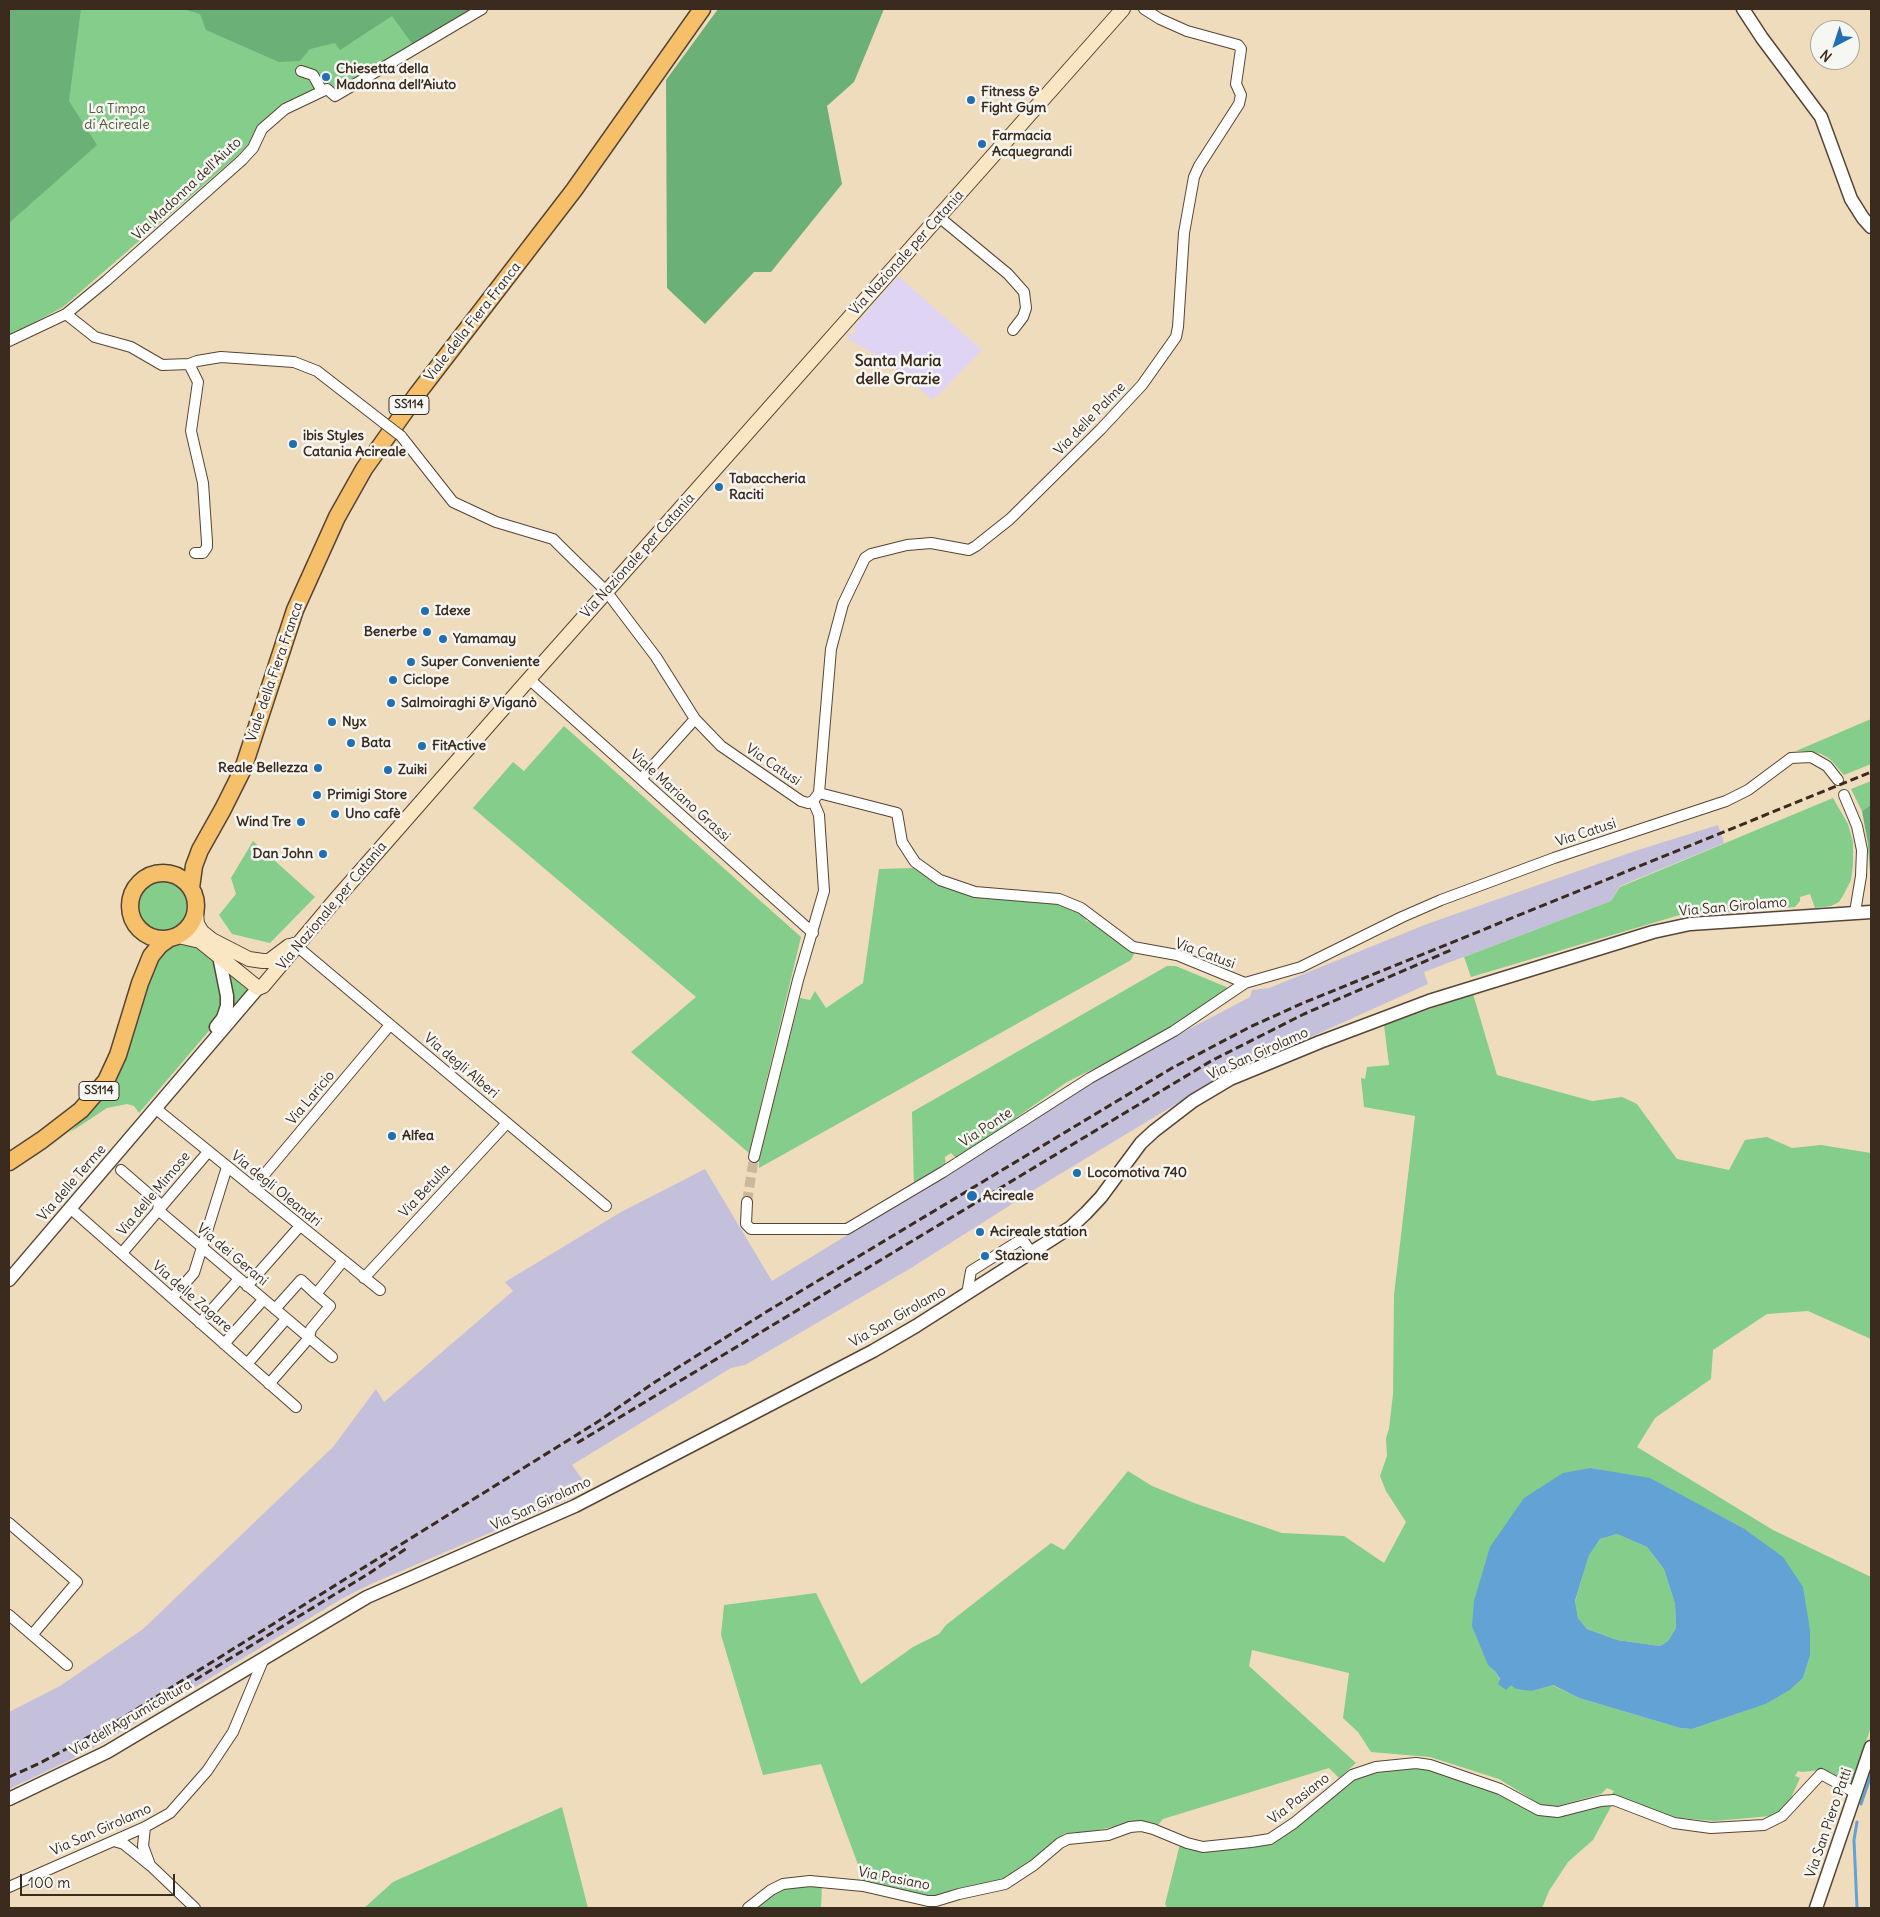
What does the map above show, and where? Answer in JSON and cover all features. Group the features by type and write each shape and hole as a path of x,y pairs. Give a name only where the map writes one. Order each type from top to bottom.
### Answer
{"main road":[{"name":"Viale della Fiera Franca","path":"200,850 243,769 295,610 316,561 336,517 364,469 418,393 574,190 702,9"},
{"name":"Via Nazionale per Catania","path":"258,988 263,986 295,945 606,591 1123,9"},
{"path":"168,873 188,862 200,850"},
{"path":"190,888 194,866 200,850"},
{"path":"258,988 255,977 225,953 202,932 197,924 196,900 184,881 168,873 159,873 142,880 131,896 130,914 140,931 157,940 173,938 200,941 225,953 263,962 276,957 295,945"},
{"path":"140,983 151,956 160,945 186,930 193,922 196,913"},
{"path":"140,931 144,953 140,983"},
{"name":"SS114","path":"9,1162 70,1119 96,1094 106,1081 118,1055 140,983"}],"street":[{"name":"Via Madonna dell'Aiuto","path":"9,341 66,314 106,281 242,160 253,148 262,129 285,108 327,89 335,96 482,9"},
{"name":"Via delle Palme","path":"816,797 831,648 843,604 865,558 871,554 906,545 931,543 968,550 976,546 1010,519 1102,429 1142,385 1176,337 1180,307 1184,233 1194,177 1198,166 1239,104 1240,95 1236,84 1241,49 1238,45 1187,32 1144,9"},
{"path":"1743,9 1762,38 1821,117 1851,199 1871,227"},
{"path":"301,71 313,74 322,91"},
{"path":"939,217 1008,274 1024,292 1026,308 1023,317 1013,330"},
{"name":"Via Catusi","path":"66,314 95,337 131,347 162,365 188,364 220,357 304,364 324,376 401,436 453,502 496,522 553,539 606,591 656,657 695,719 720,746 801,801 808,803 816,797 896,813 902,842 915,862 940,880 975,892 1059,900 1081,908 1134,947 1177,956 1245,983 1301,967 1402,917 1442,900 1554,858 1726,801 1748,790 1791,758 1811,757 1827,766 1838,780"},
{"path":"188,364 198,382 191,431 203,483 207,542 207,548 202,553 195,553"},
{"name":"Viale Mariano Grassi","path":"529,679 813,933"},
{"path":"641,779 695,719"},
{"path":"1844,795 1857,826 1862,850 1861,876 1855,912"},
{"path":"754,1157 798,980 824,892 816,797"},
{"name":"Via San Girolamo","path":"9,1887 145,1827 170,1814 207,1771 233,1732 264,1658 367,1597 575,1506 873,1351 967,1294 1071,1227 1086,1213 1141,1144 1175,1113 1230,1079 1429,1001 1653,932 1690,924 1871,912"},
{"name":"Via degli Alberi","path":"295,945 606,1206"},
{"path":"156,1106 167,1087 214,1030 226,1012 225,953"},
{"name":"Via Ponte","path":"747,1202 746,1224 751,1229 847,1229 943,1172 1090,1078 1174,1031 1245,983"},
{"name":"Via Nazionale per Catania","path":"156,1106 169,1094 258,988"},
{"name":"Via Laricio","path":"254,1188 390,1025"},
{"name":"Via degli Oleandri","path":"156,1106 208,1152 380,1290"},
{"name":"Via delle Terme","path":"9,1280 156,1106"},
{"name":"Via Betulla","path":"364,1278 507,1123"},
{"name":"Via delle Mimose","path":"122,1254 208,1152"},
{"path":"172,1298 194,1273 227,1167"},
{"name":"Via dei Gerani","path":"121,1170 159,1203 158,1210 332,1358"},
{"name":"Via delle Zagare","path":"70,1208 296,1407"},
{"path":"247,1286 300,1226"},
{"path":"967,1294 971,1271 1022,1239 1031,1252"},
{"path":"316,1294 344,1261"},
{"path":"200,1323 238,1279"},
{"path":"269,1384 309,1338 310,1329 330,1306 301,1280 275,1309"},
{"path":"224,1344 263,1300"},
{"path":"247,1364 286,1319"},
{"path":"9,1524 77,1582 32,1635"},
{"path":"9,1615 67,1665"},
{"name":"Via dell'Agrumicoltura","path":"9,1798 107,1752 264,1658"},
{"name":"Via San Piero Patti","path":"1816,1908 1871,1747"},
{"name":"Via Pasiano","path":"748,1908 771,1890 783,1884 810,1880 863,1886 928,1901 936,1901 1005,1884 1034,1866 1060,1843 1068,1839 1108,1835 1130,1827 1141,1826 1153,1829 1186,1843 1203,1847 1270,1839 1294,1823 1352,1775 1376,1767 1416,1763 1430,1765 1500,1789 1539,1810 1558,1812 1601,1801 1614,1800 1674,1823 1712,1828 1764,1824 1774,1820 1782,1816 1821,1774 1856,1793"},
{"path":"145,1827 143,1846 151,1866"},
{"path":"114,1841 124,1844 151,1866 195,1908"}],"shaded area":[{"path":"898,276 982,350 933,400 873,353 848,339 850,337 846,335 849,333 852,335 856,330 854,327"},
{"path":"1718,825 1724,843 1620,886 1611,901 1424,972 1428,984 1216,1080 1050,1180 911,1268 745,1365 731,1368 572,1465 587,1486 564,1501 371,1584 343,1598 107,1740 9,1789 9,1712 60,1686 143,1629 333,1447 376,1389 384,1402 513,1291 505,1282 621,1212 705,1169 772,1281 947,1174 1092,1080 1250,997 1252,990 1269,988 1427,924 1635,851"}],"green space":[{"name":"La Timpa di Acireale","path":"9,9 474,9 369,72 333,90 330,85 259,125 248,145 237,156 63,307 9,336"},
{"path":"9,9 81,9 69,101 97,145 9,223"},
{"path":"183,9 474,9 413,45 392,16 340,50 335,43 310,49 300,61 279,62 206,30 200,14"},
{"path":"718,9 884,9 854,82 827,106 842,184 771,272 754,272 705,324 667,288 666,80"},
{"path":"1871,719 1871,764 1844,775 1830,759 1821,754 1809,751 1796,751"},
{"path":"564,726 801,937 749,1153 631,1052 696,997 473,808 513,762 524,771"},
{"path":"1871,781 1871,805 1862,811 1851,789"},
{"path":"1833,798 1848,824 1853,842 1853,865 1851,880 1844,894 1839,902 1831,906 1815,908 1810,894 1800,897 1800,901 1795,907 1694,914 1692,911 1686,911 1683,914 1471,977 1464,957 1611,901 1620,887"},
{"path":"1871,805 1871,885 1868,844 1862,811"},
{"path":"253,841 315,897 270,943 232,934 219,915 236,894 231,878"},
{"path":"913,868 940,884 974,896 1070,906 1083,914 1086,921 1094,923 1117,942 1135,952 1131,960 759,1168 759,1159 800,998 810,1000 815,991 826,1008 863,983 879,869"},
{"path":"163,877 174,879 183,885 189,894 191,905 189,916 183,925 174,931 163,933 152,931 143,925 137,916 135,905 137,894 143,885 152,879"},
{"path":"187,943 200,947 215,961 223,1005 214,1025 139,1113 134,1106 127,1104 107,1108 69,1133 89,1114 103,1096 148,975 164,947"},
{"path":"1167,966 1176,966 1231,989 1173,1029 1067,1082 957,1159 951,1153 945,1157 946,1167 914,1187 912,1112"},
{"path":"227,968 252,987 233,1010"},
{"path":"1473,994 1497,1075 1592,1101 1622,1097 1637,1104 1677,1159 1729,1170 1745,1140 1767,1137 1792,1148 1821,1145 1871,1153 1871,1339 1808,1311 1767,1314 1713,1350 1711,1379 1655,1418 1637,1447 1773,1530 1871,1577 1871,1727 1852,1782 1842,1781 1832,1773 1822,1770 1798,1771 1795,1776 1800,1778 1790,1800 1771,1816 1714,1821 1670,1817 1612,1794 1614,1791 1607,1788 1601,1794 1554,1807 1541,1805 1499,1779 1430,1757 1371,1752 1358,1732 1343,1718 1349,1673 1252,1650 1249,1666 1356,1763 1339,1778 1329,1768 1163,1819 1158,1825 1137,1821 1090,1832 1065,1833 1006,1878 954,1889 939,1895 928,1896 864,1881 821,1764 763,1775 721,1635 724,1605 816,1593 861,1684 913,1647 939,1634 946,1625 1051,1543 1064,1550 1128,1471 1152,1486 1194,1503 1282,1533 1344,1536 1384,1563 1406,1522 1386,1491 1380,1476 1387,1456 1386,1438 1389,1429 1393,1394 1394,1295 1415,1116 1364,1107 1361,1078 1365,1079 1367,1067 1389,1065 1384,1025","holes":["1591,1468 1650,1479 1743,1528 1810,1630 1810,1656 1803,1678 1790,1690 1766,1704 1692,1729 1680,1728 1579,1698 1552,1685 1532,1691 1511,1685 1500,1680 1495,1671"]},
{"path":"1617,1534 1647,1547 1664,1569 1675,1604 1676,1628 1668,1641 1660,1646 1617,1640 1587,1629 1578,1618 1575,1602 1589,1554 1600,1539"},
{"path":"1417,1765 1489,1789 1525,1808 1555,1815 1613,1803 1593,1840 1568,1862 1549,1891 1542,1908 1167,1908 1165,1904 1180,1844 1200,1852 1252,1845 1353,1778"},
{"path":"562,1807 588,1908 364,1908 393,1882"},
{"path":"822,1885 821,1908 753,1908 786,1886"}],"water":[{"path":"1591,1468 1650,1478 1743,1528 1783,1557 1803,1587 1810,1630 1810,1656 1803,1678 1790,1690 1766,1704 1692,1729 1680,1728 1579,1698 1553,1685 1532,1691 1516,1689 1511,1685 1506,1690 1498,1684 1500,1679 1488,1665 1472,1626 1474,1601 1490,1547 1524,1498 1563,1473","holes":["1617,1534 1647,1547 1664,1569 1675,1604 1676,1628 1668,1641 1660,1646 1617,1640 1587,1629 1578,1618 1575,1601 1589,1555 1600,1539"]}],"waterway":[{"path":"1861,1804 1871,1775"},
{"path":"1857,1822 1854,1840 1857,1908"}],"tunnel":[{"path":"747,1202 754,1157"}],"railway":[{"path":"9,1777 40,1763 111,1725 599,1421 655,1382 766,1312 1172,1068 1250,1027 1303,1003 1871,772"},
{"path":"577,1443 1211,1061 1304,1014 1451,950"},
{"path":"154,1705 368,1574 407,1548"}],"place":[{"name":"Chiesetta della Madonna dell’Aiuto","path":"326,77"},
{"name":"Fitness & Fight Gym","path":"971,100"},
{"name":"Farmacia Acquegrandi","path":"982,144"},
{"name":"ibis Styles Catania Acireale","path":"293,444"},
{"name":"Tabaccheria Raciti","path":"719,487"},
{"name":"Idexe","path":"425,611"},
{"name":"Benerbe","path":"427,632"},
{"name":"Yamamay","path":"443,639"},
{"name":"Super Conveniente","path":"411,662"},
{"name":"Ciclope","path":"393,680"},
{"name":"Salmoiraghi & Viganò","path":"391,703"},
{"name":"Nyx","path":"332,722"},
{"name":"Bata","path":"351,743"},
{"name":"FitActive","path":"422,746"},
{"name":"Reale Bellezza","path":"318,768"},
{"name":"Zuiki","path":"388,770"},
{"name":"Primigi Store","path":"317,795"},
{"name":"Uno cafè","path":"335,814"},
{"name":"Wind Tre","path":"301,822"},
{"name":"Dan John","path":"323,854"},
{"name":"Alfea","path":"392,1136"},
{"name":"Locomotiva 740","path":"1077,1173"},
{"name":"Acireale","path":"972,1196"},
{"name":"Acireale station","path":"980,1232"},
{"name":"Stazione","path":"985,1256"}],"district":[{"name":"Santa Maria delle Grazie","path":"898,370"}]}
